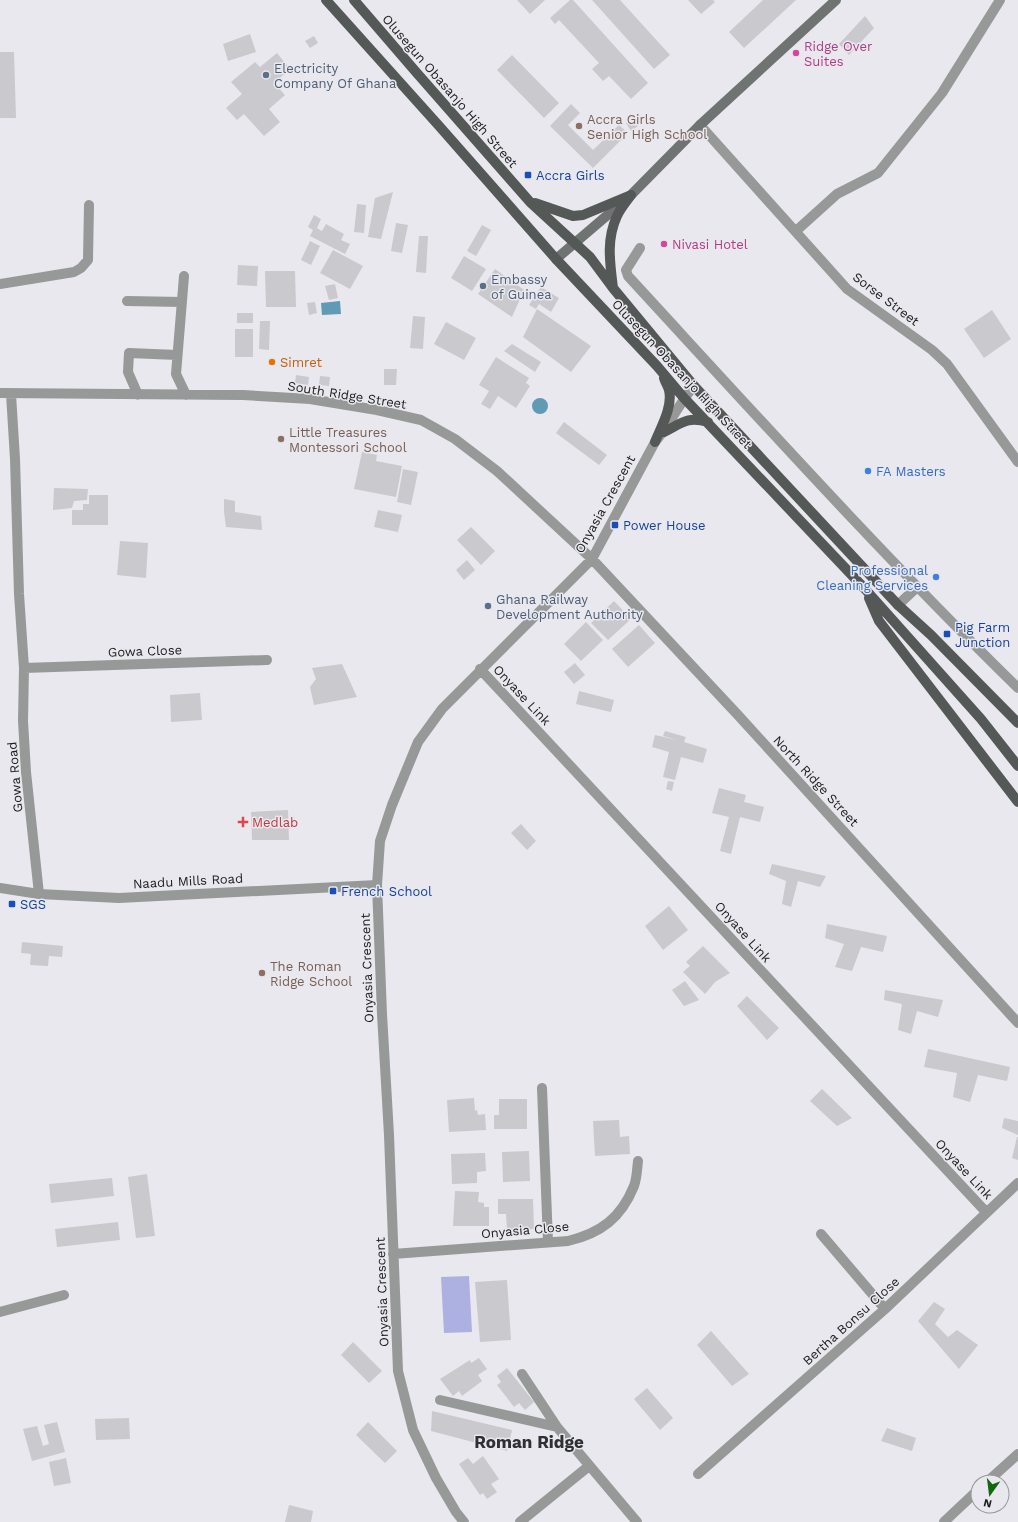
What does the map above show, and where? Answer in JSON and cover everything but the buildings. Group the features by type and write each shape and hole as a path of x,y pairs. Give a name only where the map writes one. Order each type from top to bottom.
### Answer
{"main road":[{"name":"Olusegun Obasanjo High Street","path":"326,0 556,259 657,366 684,398 865,589 981,719 1018,766"},
{"name":"Olusegun Obasanjo High Street","path":"354,0 530,202 590,257 613,288 694,386 898,605 1017,722"},
{"path":"530,202 573,216 583,214 631,195"},
{"path":"613,288 609,254 610,242 617,216 631,195"},
{"path":"655,442 666,417 670,399 669,389 657,366"},
{"path":"664,432 686,420 695,418 708,422"},
{"path":"865,589 879,621 1018,802"}],"street":[{"path":"556,259 631,195 700,125 836,0"},
{"path":"796,231 837,194 878,173 942,93 1000,0"},
{"name":"Sorse Street","path":"700,125 847,289 932,350 947,364 1018,462"},
{"path":"0,284 74,272 81,268 88,260 89,205"},
{"path":"640,248 626,270 628,276 804,468 917,587 1018,688"},
{"path":"184,276 176,374 186,395"},
{"path":"127,301 182,302"},
{"path":"138,395 128,372 129,353 177,355"},
{"name":"Onyasia Crescent","path":"464,1522 456,1512 436,1478 413,1430 398,1371 377,885 380,841 397,792 418,742 442,709 480,669 592,559 655,442 664,432 684,398 694,386"},
{"name":"South Ridge Street","path":"0,393 243,395 310,399 378,410 421,420 455,439 498,471 592,559"},
{"name":"Gowa Road","path":"11,394 16,459 19,594 24,668 23,722 26,772 39,894"},
{"name":"North Ridge Street","path":"592,559 737,714 1018,1023"},
{"path":"898,605 917,587"},
{"name":"Gowa Close","path":"24,668 267,660"},
{"name":"Onyase Link","path":"480,669 986,1212"},
{"name":"Naadu Mills Road","path":"0,888 39,894 120,898 377,885"},
{"path":"542,1088 548,1242"},
{"name":"Onyasia Close","path":"393,1254 568,1241 586,1237 611,1221 623,1208 634,1185 638,1161"},
{"name":"Bertha Bonsu Close","path":"698,1474 885,1309 986,1212 1018,1184"},
{"path":"821,1234 885,1309"},
{"path":"0,1312 64,1295"},
{"path":"522,1374 557,1427 637,1522"},
{"path":"440,1400 557,1427"},
{"path":"996,1474 1018,1454"},
{"path":"520,1522 589,1466"},
{"path":"944,1522 970,1498"}],"shaded area":[{"path":"340,301 341,314 322,315 321,303"},
{"path":"540,398 547,403 548,406 543,413 540,414 533,409 532,406 537,399"},
{"path":"469,1276 472,1332 444,1333 441,1277"}],"place":[{"name":"Ridge Over Suites","path":"796,53"},
{"name":"Electricity Company Of Ghana","path":"266,75"},
{"name":"Accra Girls Senior High School","path":"579,126"},
{"name":"Accra Girls","path":"528,175"},
{"name":"Nivasi Hotel","path":"664,244"},
{"name":"Embassy of Guinea","path":"483,286"},
{"name":"Simret","path":"272,362"},
{"name":"Little Treasures Montessori School","path":"281,439"},
{"name":"FA Masters","path":"868,471"},
{"name":"Power House","path":"615,525"},
{"name":"Professional Cleaning Services","path":"936,577"},
{"name":"Ghana Railway Development Authority","path":"488,606"},
{"name":"Pig Farm Junction","path":"947,634"},
{"name":"Medlab","path":"243,822"},
{"name":"French School","path":"333,891"},
{"name":"SGS","path":"12,904"},
{"name":"The Roman Ridge School","path":"262,973"}],"district":[{"name":"Roman Ridge","path":"529,1442"}]}
